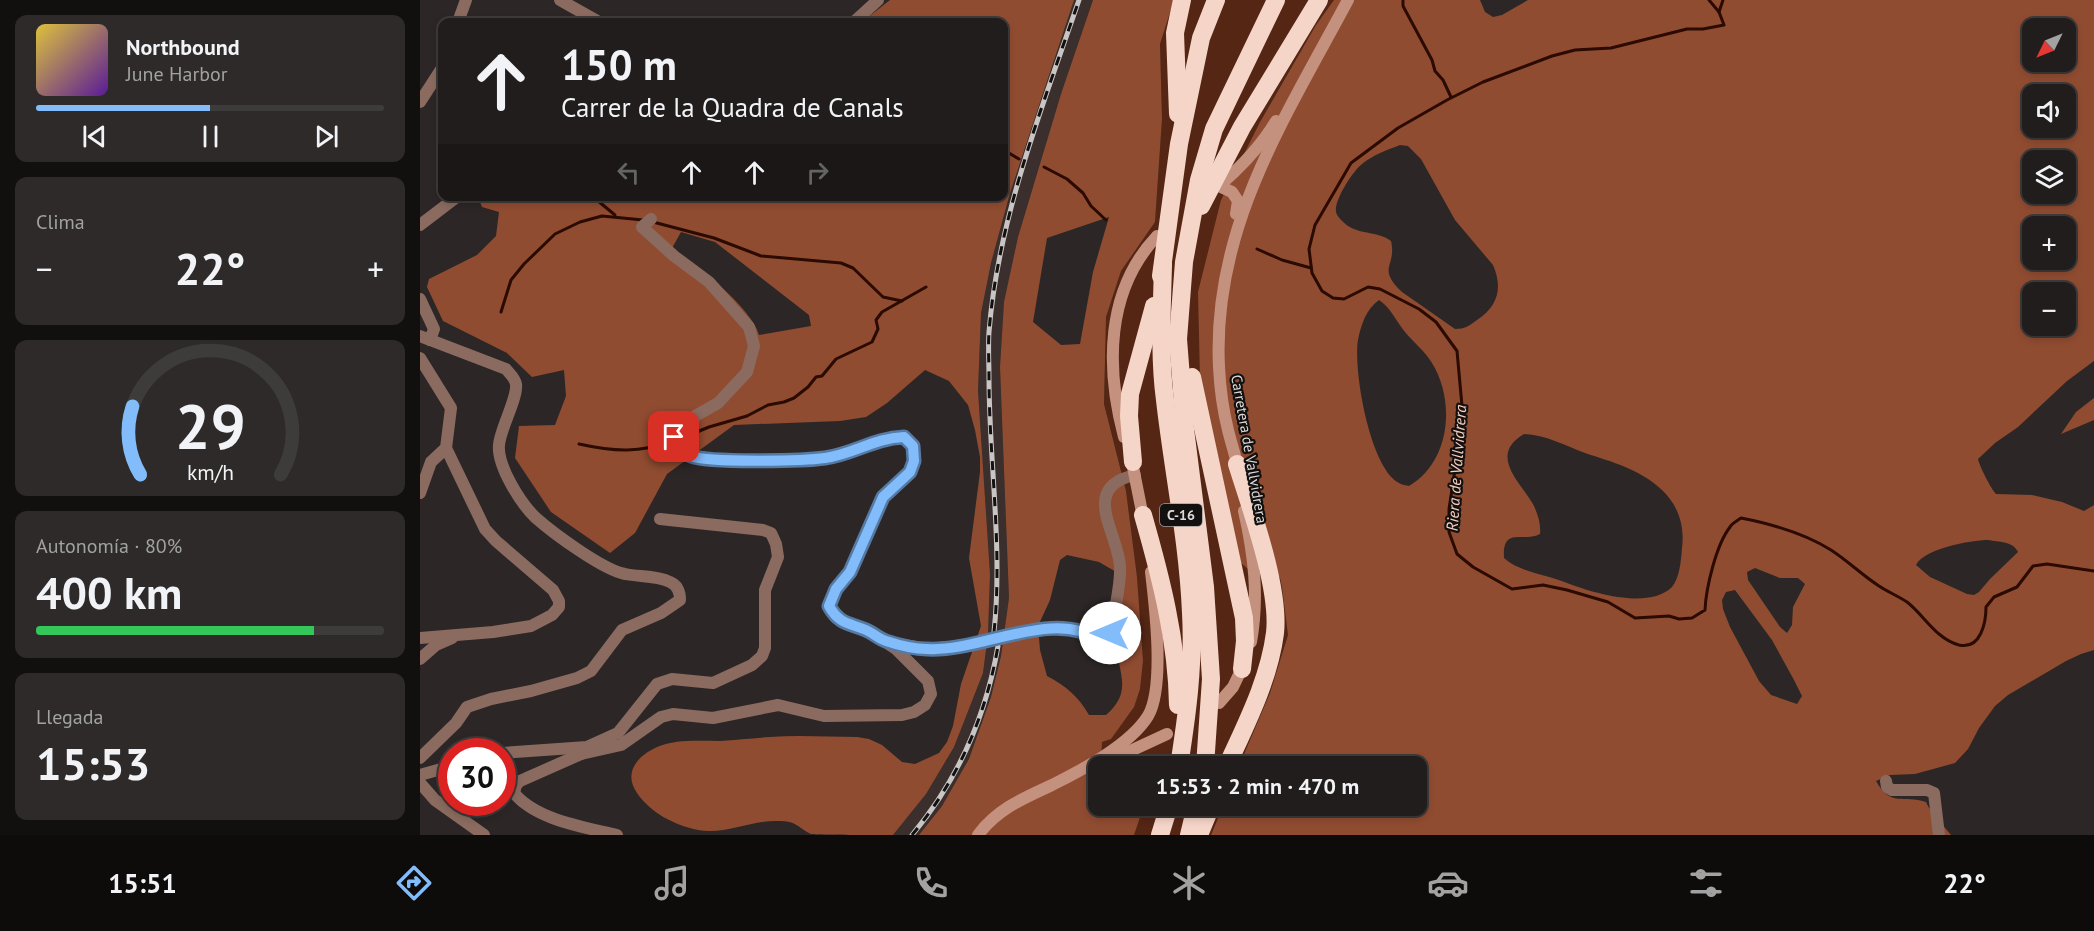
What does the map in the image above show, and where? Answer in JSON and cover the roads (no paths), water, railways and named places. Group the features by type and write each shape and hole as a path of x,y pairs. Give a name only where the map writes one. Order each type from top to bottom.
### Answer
{"highway":[{"name":"C-16","path":"1179,144 1175,33 1182,0"},
{"name":"C-16","path":"1181,756 1192,668 1191,612 1184,530 1165,398 1161,319 1163,264 1179,144 1201,38 1216,0"},
{"name":"C-16","path":"1206,756 1211,679 1206,587 1185,429 1178,339 1184,262 1199,180 1214,129 1276,0"},
{"name":"C-16","path":"1189,229 1242,127 1319,0"},
{"path":"1184,262 1189,361 1244,618 1245,640 1242,669"},
{"path":"1134,469 1129,416 1130,394 1148,331 1163,264"},
{"path":"1231,756 1266,673 1275,622 1272,588 1237,464"},
{"path":"1143,515 1162,583 1175,651 1178,707 1171,756"},
{"path":"1152,835 1157,816"},
{"path":"1160,835 1166,816"},
{"path":"1189,835 1194,816"},
{"path":"1199,835 1207,816"}],"main road":[{"path":"1232,245 1234,219 1239,207 1238,201 1232,192 1219,186 1245,162 1261,143 1301,84 1348,0"},
{"name":"Carretera de Vallvidrera","path":"1219,703 1233,687 1249,654 1254,621 1255,576 1252,544 1243,510 1237,464 1223,405 1219,367 1221,304 1232,245 1250,190 1301,84"},
{"path":"978,835 990,820 1005,808 1063,779 1119,745 1149,715 1155,688 1158,650 1149,550 1134,469 1117,405 1112,345 1118,308 1125,286 1136,264 1157,236"},
{"path":"1120,756 1167,734 1155,731 1149,715"},
{"path":"1063,779 1088,770"}],"street":[{"path":"459,18 466,0"},
{"path":"560,0 592,18"},
{"path":"858,18 878,0"},
{"path":"420,102 438,74"},
{"path":"420,225 451,201"},
{"path":"516,752 584,750 621,745 661,717 674,714 713,718 778,705 824,716 884,716 914,712 924,705 931,694 928,681 896,649 867,630 850,626 835,617 829,606 836,589 850,572 883,497 910,472 914,461 913,446 904,437 887,438 824,458 777,460 693,457 678,448 674,437 683,423 718,403 747,372 754,346 749,327 709,282 674,256 642,227 651,219"},
{"path":"420,299 434,329 425,338 506,369 513,377 516,384 515,392 502,431 499,453 513,487 524,504 551,531 613,570 624,574 668,580 680,593 680,600 661,613 622,630 591,671 577,678 467,707 456,723 420,758"},
{"path":"420,358 451,408 446,448 489,534 526,569 553,590 559,601 559,607 552,615 538,624 493,632 446,634 420,638"},
{"path":"420,493 431,462 446,448"},
{"path":"886,641 927,649 973,645 1049,628 1074,628 1092,634 1102,641 1108,639 1120,569 1118,555 1105,516 1104,504 1113,484 1134,469"},
{"path":"617,835 559,820 528,806 514,793 516,785 618,733 657,684 672,679 713,683 752,665 762,656 765,648 765,590 778,557 776,543 771,533 763,530 660,519"},
{"path":"420,659 436,645 459,635"},
{"path":"420,775 438,770"},
{"path":"1886,781 1887,787 1892,790 1928,790 1934,793 1939,835"},
{"path":"420,783 443,807 484,835"}],"waterway":[{"path":"1403,0 1403,6 1432,60 1435,71 1443,80 1451,97"},
{"name":"Riera de Vallvidrera","path":"1709,0 1719,12 1724,25 1687,29 1611,48 1575,50 1552,56 1483,82 1447,100 1398,128 1351,163 1315,225 1309,249 1312,273 1322,291 1333,298 1344,299 1368,287 1380,289 1419,309 1436,322 1457,351 1463,417 1449,509 1449,532 1457,554 1473,567 1512,589 1543,585 1567,590 1608,602 1635,618 1669,616 1679,619 1692,618 1705,610 1707,590 1720,544 1733,523 1741,518 1788,530 1821,544 1879,586 1907,602 1944,638 1959,645 1966,645 1977,639 1985,620 1986,607 1994,597 2017,587 2033,566 2047,564 2094,571"},
{"path":"1719,12 1723,0"},
{"path":"1008,152 1019,159"},
{"path":"1044,167 1067,179 1083,193 1091,206 1106,220"},
{"path":"598,201 615,215"},
{"path":"501,312 511,280 555,234 580,222 602,216 643,220"},
{"path":"653,222 714,238 761,256 841,263 853,268 883,297 902,301"},
{"path":"1257,249 1282,260 1311,268"},
{"path":"680,439 709,427 747,416 768,405 794,398 816,377 822,376 836,359 872,342 878,329 876,320 882,312 926,287"},
{"path":"579,444 604,449 627,450 649,448 674,441"}],"railway":[{"path":"994,632 997,568 989,349 994,289 1012,205 1024,164 1079,0"},
{"path":"912,835 943,792 968,746 986,697 998,646"}]}
